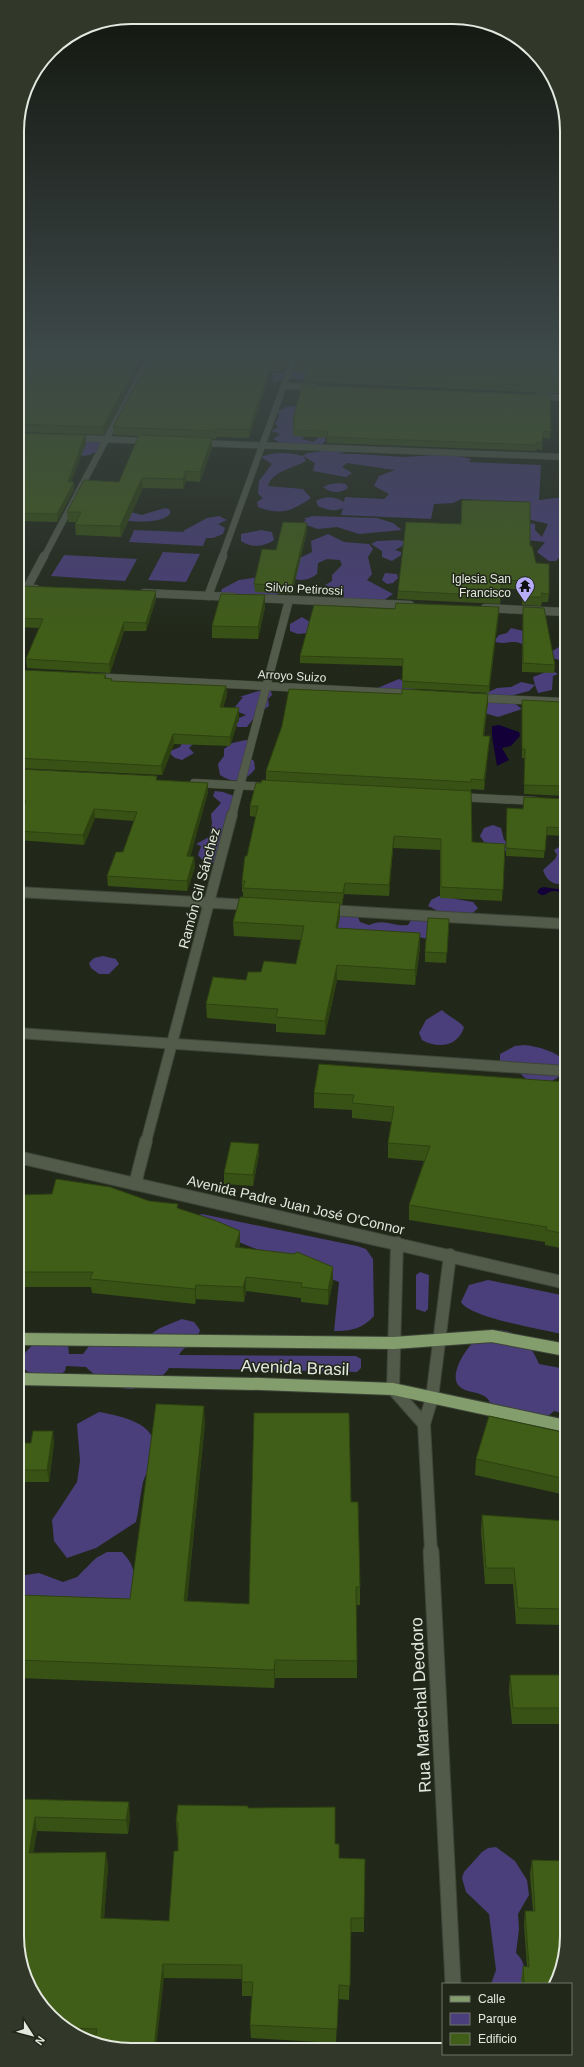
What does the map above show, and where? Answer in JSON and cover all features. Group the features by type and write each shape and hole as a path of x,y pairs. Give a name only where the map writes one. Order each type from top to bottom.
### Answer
{"main road":[{"name":"Avenida Brasil","path":"24,1339 394,1344 440,1339 492,1336 560,1349"},
{"name":"Avenida Brasil","path":"24,1379 261,1384 393,1389 560,1425"}],"street":[{"path":"42,589 27,588 103,445"},
{"path":"249,445 560,457"},
{"path":"208,596 262,446"},
{"name":"Silvio Petirossi","path":"137,593 415,605"},
{"name":"Ramón Gil Sánchez","path":"135,1184 289,600"},
{"path":"477,608 560,612"},
{"name":"Arroyo Suizo","path":"80,677 424,695"},
{"path":"471,697 560,702"},
{"path":"184,782 280,787"},
{"path":"446,796 542,801"},
{"path":"24,892 257,906"},
{"path":"320,909 560,924"},
{"path":"24,1033 560,1072"},
{"name":"Avenida Padre Juan José O'Connor","path":"24,1158 450,1255 560,1282"},
{"path":"397,1243 393,1389 424,1424"},
{"name":"Rua Marechal Deodoro","path":"450,1255 432,1398 424,1424 453,1983"}],"green space":[{"path":"49,445 104,445 92,454 85,456 78,456"},
{"path":"281,445 327,446 284,449"},
{"path":"330,450 346,453 336,454 404,457 450,454 471,459 469,462 541,465 539,500 560,498 560,557 556,561 549,561 537,552 545,542 526,540 524,522 535,524 535,530 542,537 548,524 527,519 531,512 519,509 529,502 461,499 453,503 434,504 431,519 341,515 343,508 334,510 318,506 316,501 330,497 344,502 345,497 384,499 389,494 374,486 379,476 395,470 347,463 342,467 352,473 346,477 313,471 315,463 303,456 306,461 279,473 270,481 268,486 303,489 311,498 286,511 280,512 266,510 258,507 257,502 263,498 258,494 259,481 272,464 261,457 282,453 302,456 308,453"},
{"path":"330,484 346,484 348,488 336,492 329,491 323,487"},
{"path":"166,508 170,510 170,514 159,520 144,522 114,520 131,512 142,515"},
{"path":"219,516 227,520 218,524 225,528 223,534 213,538 206,538 203,546 129,542 134,530 185,532 183,531 207,518"},
{"path":"312,516 377,518 393,523 402,530 359,534 337,527 318,529 303,524 306,519 303,519"},
{"path":"261,530 272,532 274,540 258,546 249,545 241,541 241,534"},
{"path":"328,534 344,542 369,544 373,549 368,557 372,574 367,580 393,594 378,604 343,599 344,593 325,585 332,581 332,575 342,565 340,560 327,559 318,563 317,574 307,579 300,580 289,576 295,560 312,552 311,541"},
{"path":"377,541 404,541 404,545 395,550 401,552 401,555 392,561 382,557 382,551 371,544"},
{"path":"163,552 200,554 186,582 148,580"},
{"path":"64,555 137,559 125,581 51,576"},
{"path":"385,573 397,574 398,578 393,583 387,584 382,580"},
{"path":"259,577 279,593 274,596 224,595 221,592 222,589 239,580"},
{"path":"302,617 313,624 307,633 298,634 290,631 290,624"},
{"path":"511,628 532,633 523,647 522,644 518,643 501,643 494,641 499,635 507,633"},
{"path":"559,647 560,660 551,658 551,652"},
{"path":"551,670 558,674 553,676 552,690 538,693 533,677"},
{"path":"399,679 413,684 416,688 407,691 375,689"},
{"path":"521,682 535,685 529,691 506,697 522,709 498,717 484,713 487,707 486,693 497,688 511,687"},
{"path":"265,689 271,691 272,695 268,699 269,706 256,715 247,727 238,727 234,724 239,721 239,718 246,715 236,711 235,707 243,697 239,697"},
{"path":"246,740 252,742 250,758 254,761 255,769 247,777 239,780 230,780 220,775 218,764 224,756 224,749 232,743"},
{"path":"196,741 189,748 194,753 182,760 175,758 168,752 180,747 182,743"},
{"path":"215,791 237,797 238,815 228,823 228,850 218,860 205,863 198,855 201,846 196,844 209,837 212,823 211,814 221,803 213,796"},
{"path":"493,825 501,828 504,840 518,849 511,853 484,842 480,836 484,828"},
{"path":"560,846 560,884 549,880 544,874 543,870 555,859 557,855 554,850"},
{"path":"439,896 473,902 478,908 469,915 448,921 442,928 437,941 414,936 330,934 310,916 357,915 360,922 369,925 385,922 398,925 408,925 412,919 434,916 436,910 428,906 431,900"},
{"path":"103,956 116,959 119,964 109,974 99,974 91,968 89,963 94,958"},
{"path":"442,1010 464,1027 461,1034 452,1042 441,1045 434,1045 422,1040 419,1033 426,1020"},
{"path":"525,1045 536,1047 547,1050 560,1057 560,1076 549,1083 528,1081 518,1071 500,1061 500,1054 515,1046"},
{"path":"202,1214 366,1249 373,1259 374,1316 365,1324 356,1328 334,1331 339,1282 196,1225 199,1215"},
{"path":"420,1272 429,1275 428,1309 425,1312 416,1309 416,1275"},
{"path":"488,1280 560,1295 560,1334 509,1323 467,1308 461,1302 469,1285"},
{"path":"182,1319 194,1322 200,1330 195,1340 181,1351 179,1355 356,1356 361,1359 361,1368 357,1372 169,1368 163,1375 138,1388 125,1389 107,1382 95,1375 86,1367 66,1366 65,1371 58,1377 33,1375 24,1368 24,1353 37,1340 68,1345 69,1354 83,1354 92,1342 127,1333 140,1336 151,1334 160,1328"},
{"path":"497,1330 512,1333 528,1344 539,1364 560,1368 560,1412 554,1411 539,1421 516,1421 494,1408 486,1397 478,1393 465,1390 459,1386 456,1381 456,1375 460,1361 468,1348 482,1336"},
{"path":"99,1412 131,1420 141,1425 148,1431 153,1439 155,1449 153,1462 143,1482 136,1522 96,1548 67,1558 54,1541 52,1520 77,1482 80,1461 77,1424"},
{"path":"107,1552 122,1552 127,1558 131,1564 134,1576 131,1603 24,1625 24,1575 39,1573 63,1582 77,1577 96,1558"},
{"path":"496,1847 515,1861 527,1880 529,1895 518,1914 519,1929 516,1953 522,1960 524,1967 523,1983 491,1983 496,1970 489,1914 466,1892 462,1878 464,1872 482,1852 488,1848"}],"shaded area":[{"path":"499,725 519,732 520,736 511,746 502,748 509,760 497,766 492,736 492,726"},
{"path":"540,888 560,888 560,892 552,891 542,895 537,892"}],"building":[{"path":"24,445 81,445 68,482 74,482 57,514 24,513"},
{"path":"135,445 209,445 200,472 186,471 183,479 142,478 120,526 75,525 81,512 67,512 84,480 119,482"},
{"path":"462,500 530,502 530,546 532,546 536,563 549,564 549,594 541,593 542,597 523,597 523,581 502,580 500,596 398,591 406,522 461,524"},
{"path":"283,522 307,523 292,586 254,584 262,549 276,550"},
{"path":"24,586 156,591 146,623 124,622 109,664 26,659 43,619 24,618"},
{"path":"221,594 265,595 258,627 212,626"},
{"path":"396,603 499,607 489,686 402,681 403,659 300,656 314,605 395,609"},
{"path":"523,607 544,608 555,665 523,663"},
{"path":"24,670 106,674 104,678 112,679 111,681 226,686 220,707 239,708 230,737 173,734 161,766 24,758"},
{"path":"289,689 402,694 402,689 488,694 483,736 490,736 484,780 471,779 471,782 266,771 282,726"},
{"path":"522,700 560,702 560,786 524,785 525,749 522,749"},
{"path":"24,769 157,776 156,780 208,783 187,856 194,857 187,881 107,876 116,852 123,852 137,812 94,809 83,835 24,831 24,805 26,801 24,801"},
{"path":"262,780 471,791 472,842 505,844 503,890 441,887 441,839 394,836 389,885 345,883 343,893 243,888 245,881 242,881 245,856 247,856 258,806 250,806 256,783 261,783"},
{"path":"524,797 560,799 560,828 547,827 545,851 506,848 507,808 523,809"},
{"path":"240,897 340,903 336,928 420,933 415,970 337,965 325,1021 276,1017 278,1009 206,1004 213,977 246,980 248,972 261,972 264,961 296,964 304,926 233,922"},
{"path":"428,918 449,919 447,953 425,952"},
{"path":"319,1064 560,1082 560,1233 546,1230 547,1227 409,1205 430,1146 388,1143 394,1107 352,1103 354,1095 314,1093"},
{"path":"231,1142 259,1144 253,1175 224,1173"},
{"path":"56,1179 110,1187 149,1201 178,1204 177,1208 214,1220 240,1231 235,1247 294,1254 297,1252 333,1267 328,1290 301,1287 302,1283 246,1277 243,1287 196,1285 195,1289 90,1279 93,1272 24,1272 24,1195 52,1194"},
{"path":"156,1404 204,1406 184,1601 249,1604 254,1413 349,1413 351,1502 358,1502 360,1587 356,1587 357,1661 275,1660 274,1670 24,1660 24,1595 130,1599"},
{"path":"489,1416 560,1432 560,1478 476,1459"},
{"path":"33,1431 53,1431 47,1470 24,1470 24,1443 31,1443"},
{"path":"482,1515 560,1521 560,1609 518,1608 514,1568 486,1568"},
{"path":"510,1675 560,1675 560,1708 513,1708"},
{"path":"24,1799 129,1802 126,1820 35,1817 29,1853 106,1852 101,1918 169,1921 174,1851 178,1851 178,1822 176,1822 178,1805 248,1806 248,1808 335,1807 335,1844 339,1844 339,1858 365,1859 364,1918 351,1918 350,1986 339,1985 337,2029 250,2025 253,1982 242,1982 242,1965 163,1964 155,2043 117,2042 96,2037 97,2029 77,2028 55,2012 38,1989 28,1964 24,1936"},
{"path":"532,1860 560,1861 560,1943 558,1957 549,1983 524,1983 523,1966 529,1967 525,1911 535,1911"}],"place":[{"name":"Iglesia San Francisco","path":"525,603"}]}
